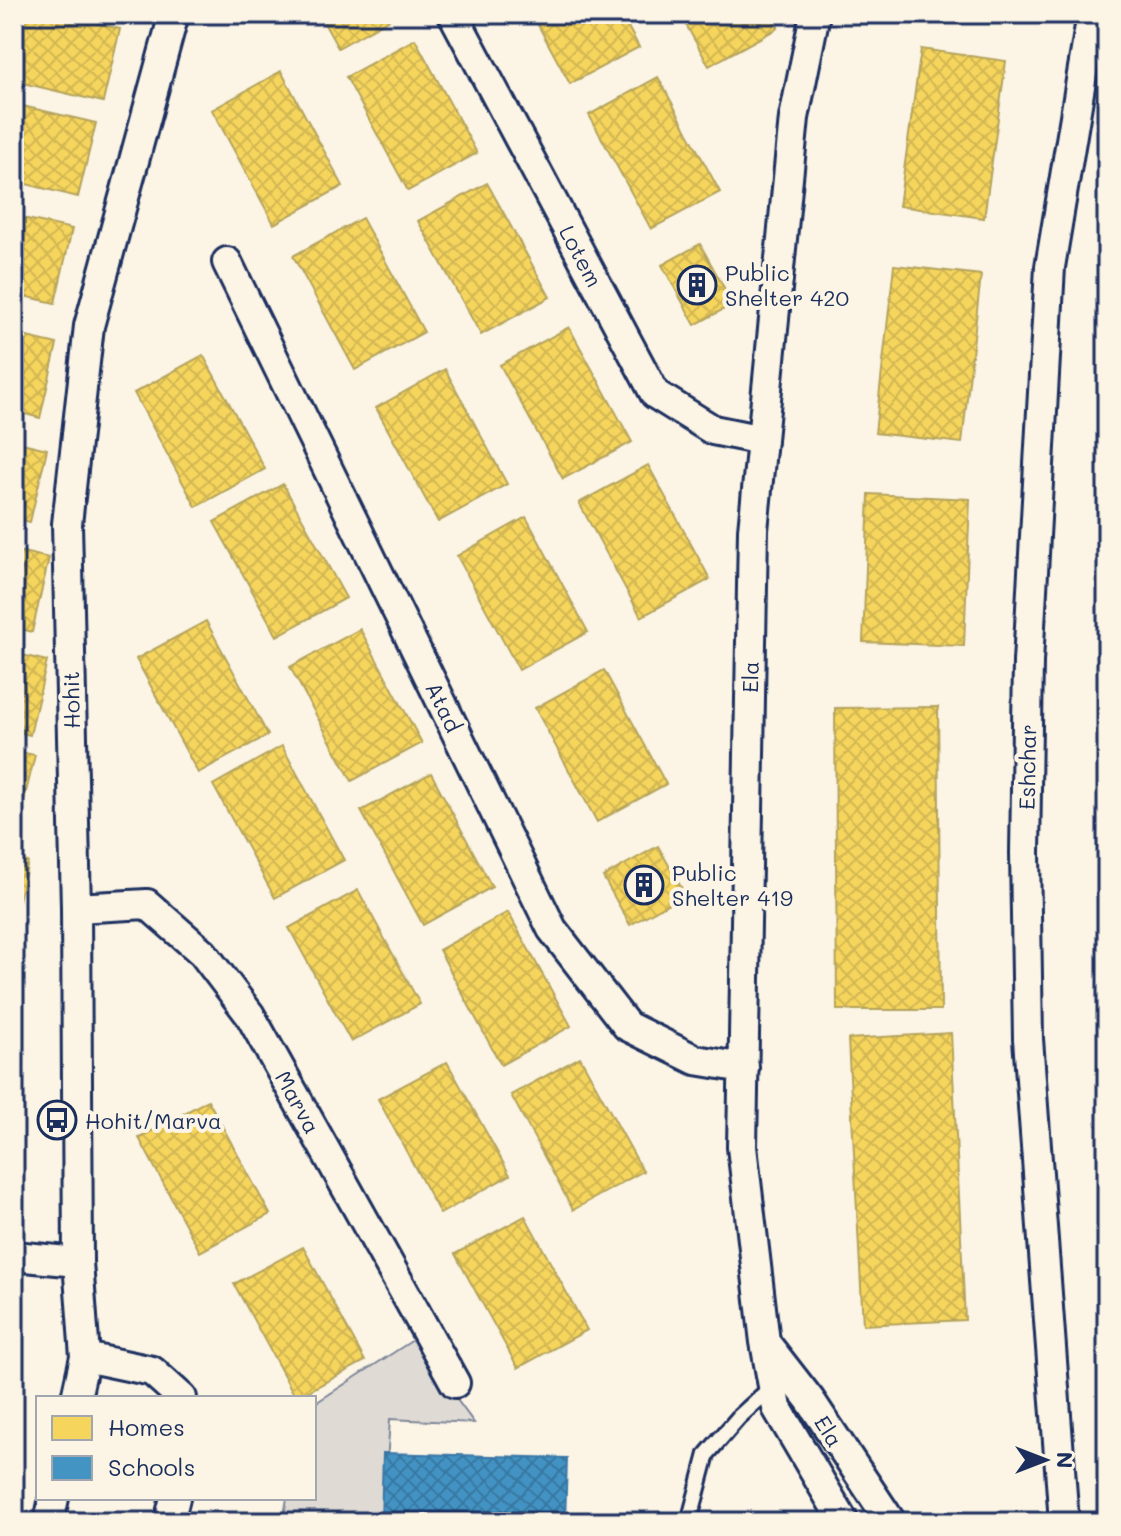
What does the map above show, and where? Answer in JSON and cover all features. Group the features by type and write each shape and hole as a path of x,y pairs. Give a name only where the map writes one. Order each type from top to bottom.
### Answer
{"street":[{"name":"Hohit","path":"76,1396 85,1357 78,1262 76,908 67,524 89,326 174,14"},
{"name":"Lotem","path":"453,14 655,394 713,430 762,440"},
{"name":"Ela","path":"815,14 794,118 753,530 742,1147 765,1342 777,1408 844,1522"},
{"name":"Eshchar","path":"1064,1522 1028,1039 1025,853 1028,662 1050,267 1092,14"},
{"name":"Atad","path":"227,262 552,929 627,1026 696,1060 744,1068"},
{"name":"Marva","path":"76,908 147,904 203,953 250,1015 455,1383"},
{"path":"14,1256 78,1262"},
{"name":"Ela","path":"765,1342 810,1400 891,1522"},
{"path":"85,1357 152,1371 180,1396"},
{"path":"49,1522 54,1500"},
{"path":"169,1522 174,1500"}],"lane":[{"path":"689,1522 707,1454 773,1385"}],"shaded area":[{"path":"413,1340 474,1423 390,1419 383,1522 283,1522 287,1500 316,1500 316,1403"}],"building: Homes":[{"path":"14,14 58,14 120,29 103,102 14,81"},
{"path":"319,14 399,14 338,48"},
{"path":"532,14 621,14 639,47 570,84"},
{"path":"680,14 770,14 778,28 709,66"},
{"path":"415,39 477,153 408,191 346,77"},
{"path":"921,49 1006,61 984,218 899,206"},
{"path":"281,71 343,186 274,224 212,110"},
{"path":"658,77 720,192 651,229 589,115"},
{"path":"14,104 96,123 78,197 14,181"},
{"path":"487,183 550,297 481,335 418,221"},
{"path":"14,216 72,229 55,303 14,294"},
{"path":"362,218 424,332 355,370 293,256"},
{"name":"Public Shelter 420","path":"700,244 733,304 695,325 662,265"},
{"path":"894,265 981,275 962,443 875,433"},
{"path":"569,327 632,442 563,479 500,365"},
{"path":"14,334 57,344 40,418 14,411"},
{"path":"203,355 265,469 196,507 134,393"},
{"path":"445,369 507,484 438,522 376,408"},
{"path":"14,441 47,449 30,522 14,518"},
{"path":"648,465 710,579 641,617 579,503"},
{"path":"283,484 346,598 277,636 214,522"},
{"path":"869,494 970,499 964,646 863,642"},
{"path":"526,517 588,632 519,670 457,556"},
{"path":"14,550 49,558 32,632 14,627"},
{"path":"206,621 268,735 198,773 136,659"},
{"path":"360,629 422,743 352,781 290,667"},
{"path":"14,653 47,661 30,735 14,731"},
{"path":"604,670 666,784 597,822 535,708"},
{"path":"938,707 941,1010 837,1010 835,708"},
{"path":"282,746 344,860 275,898 213,785"},
{"path":"14,751 35,755 17,829 14,829"},
{"path":"431,773 492,887 423,925 361,811"},
{"name":"Public Shelter 419","path":"658,846 685,894 630,925 603,877"},
{"path":"14,859 28,862 14,921"},
{"path":"358,890 420,1004 351,1042 289,928"},
{"path":"508,912 571,1026 501,1065 439,950"},
{"path":"951,1033 965,1320 863,1325 848,1039"},
{"path":"580,1057 643,1171 573,1210 511,1095"},
{"path":"447,1062 510,1175 440,1214 378,1099"},
{"path":"208,1100 270,1214 200,1252 139,1138"},
{"path":"525,1216 587,1330 518,1368 455,1254"},
{"path":"303,1247 365,1361 295,1396 234,1284"}],"building: Schools":[{"path":"383,1453 567,1458 565,1522 381,1522"}],"place":[{"name":"Public Shelter 420","path":"697,285"},
{"name":"Public Shelter 419","path":"644,885"},
{"name":"Hohit/Marva","path":"57,1120"}]}
